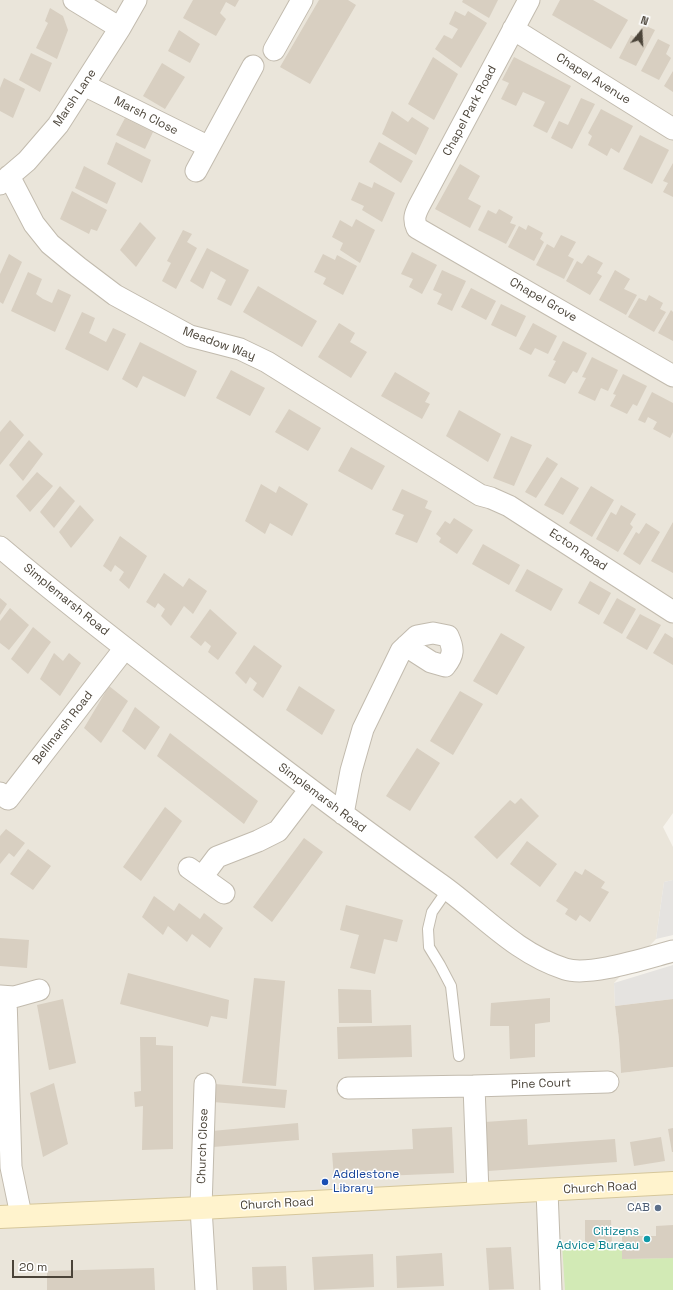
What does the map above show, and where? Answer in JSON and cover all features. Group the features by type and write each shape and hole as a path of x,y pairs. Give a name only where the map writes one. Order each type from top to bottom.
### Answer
{"main road":[{"name":"Church Road","path":"10,1216 201,1208 478,1193 547,1191 673,1183"}],"street":[{"path":"74,0 120,28"},
{"name":"Marsh Lane","path":"4,180 27,161 58,125 120,28 136,0"},
{"name":"Chapel Park Road","path":"415,223 415,215 419,206 529,0"},
{"path":"274,50 295,2"},
{"name":"Chapel Avenue","path":"513,29 673,129"},
{"path":"196,171 253,66"},
{"name":"Marsh Close","path":"84,85 208,147"},
{"name":"Meadow Way","path":"4,180 34,224 50,244 115,294 190,336 240,350 267,362 480,495"},
{"name":"Chapel Grove","path":"415,223 417,228 673,376"},
{"name":"Ecton Road","path":"480,495 509,506 673,612"},
{"name":"Simplemarsh Road","path":"0,547 124,648 343,814 448,889 515,945 546,962 567,970 585,972 673,951"},
{"path":"343,814 351,771 363,728 401,651 406,646"},
{"name":"Bellmarsh Road","path":"0,792 8,799 124,648"},
{"path":"224,893 195,872 217,858 278,831 310,789"},
{"path":"10,1216 11,1167 3,996 14,997 39,990"},
{"name":"Pine Court","path":"348,1088 608,1082"},
{"name":"Church Close","path":"205,1084 201,1208 206,1290"},
{"path":"474,1086 478,1193"},
{"path":"547,1191 551,1290"}],"lane":[{"path":"448,889 432,912 428,929 429,947 451,986 459,1056"}],"shaded area":[{"path":"0,0 673,0 673,813 663,827 673,847 673,880 664,882 656,939 614,983 621,1073 673,1067 673,1290 0,1290"},
{"path":"673,880 673,935 656,939 664,882"},
{"path":"673,965 673,999 615,1006 614,983"}],"green space":[{"path":"622,1243 622,1259 673,1258 673,1290 565,1290 562,1244"}],"building":[{"path":"193,0 239,0 235,7 226,2 220,13 226,19 216,36 183,18"},
{"path":"319,0 348,0 356,5 310,84 280,67"},
{"path":"463,0 498,0 489,18 462,2"},
{"path":"560,0 593,0 628,20 611,49 552,15"},
{"path":"50,8 63,16 68,30 57,59 36,48 48,23 45,21"},
{"path":"455,11 465,16 468,11 487,23 461,68 435,49 444,35 452,39 458,29 449,24"},
{"path":"644,25 655,30 636,66 619,58 631,35 637,38"},
{"path":"179,30 200,44 190,63 168,51"},
{"path":"658,39 670,45 666,54 671,58 659,80 641,71"},
{"path":"31,53 52,63 40,92 19,80"},
{"path":"433,57 458,74 434,120 408,104"},
{"path":"514,57 571,86 547,133 533,126 545,102 523,92 516,106 501,99 509,83 502,80"},
{"path":"162,63 185,77 165,109 143,96"},
{"path":"673,71 673,92 664,86"},
{"path":"4,78 25,89 13,118 0,111 0,88"},
{"path":"581,98 595,104 572,149 551,138 559,121 568,125"},
{"path":"601,109 633,126 619,153 611,148 607,156 588,145 592,136 588,133"},
{"path":"392,111 408,122 412,117 429,128 416,155 382,134"},
{"path":"125,118 153,132 145,149 116,135"},
{"path":"640,135 669,150 652,184 623,169"},
{"path":"116,142 151,160 142,183 107,164"},
{"path":"379,142 413,161 401,183 369,162"},
{"path":"673,163 673,197 663,192 668,183 663,181"},
{"path":"460,164 480,176 468,199 481,206 470,228 435,209"},
{"path":"84,166 116,183 107,204 75,188"},
{"path":"359,182 372,188 374,182 395,193 382,222 362,210 364,206 351,200"},
{"path":"72,191 107,210 97,231 91,229 89,234 60,219"},
{"path":"499,209 513,217 510,223 516,225 506,244 478,230 488,210 496,214"},
{"path":"356,219 375,230 360,263 340,250 343,243 332,237 340,220 352,227"},
{"path":"140,222 156,238 136,267 120,250"},
{"path":"528,225 543,233 540,239 544,242 534,261 508,247 519,226 526,230"},
{"path":"183,230 192,234 187,242 197,248 176,289 162,281 171,263 167,261"},
{"path":"561,235 576,242 568,256 574,259 564,279 536,265 547,244 554,248"},
{"path":"207,248 249,270 231,306 217,299 226,280 211,271 203,289 190,281"},
{"path":"412,252 437,265 422,294 409,287 413,279 401,274"},
{"path":"9,254 22,262 3,304 0,302 0,274"},
{"path":"323,254 335,260 337,255 357,266 343,295 323,284 326,278 314,272"},
{"path":"588,255 603,263 597,273 602,276 590,295 566,281 577,261 582,264"},
{"path":"442,270 466,281 452,311 437,304 442,294 433,290"},
{"path":"615,270 630,279 624,289 637,295 626,315 599,300"},
{"path":"28,272 42,279 36,294 43,299 52,303 58,289 71,295 55,332 11,311"},
{"path":"258,286 317,321 302,347 243,312"},
{"path":"471,288 496,301 486,320 461,307"},
{"path":"649,295 663,303 660,309 666,312 654,332 628,317 639,298 646,301"},
{"path":"501,304 526,316 516,337 491,325"},
{"path":"671,310 673,312 673,341 658,333"},
{"path":"82,312 95,318 89,333 106,342 113,328 126,334 108,371 65,349"},
{"path":"339,323 355,333 350,342 367,352 351,378 318,357"},
{"path":"533,323 557,336 548,354 535,348 531,355 519,349"},
{"path":"563,341 587,353 577,373 573,371 565,384 548,376 556,361 553,360"},
{"path":"140,342 197,371 185,397 143,376 137,388 122,379"},
{"path":"592,357 618,370 608,391 601,388 595,401 578,393 586,378 582,377"},
{"path":"231,370 265,388 250,416 216,398"},
{"path":"395,372 430,393 425,402 430,404 422,419 381,396"},
{"path":"623,374 647,386 637,406 633,404 627,414 610,406 616,395 613,394"},
{"path":"652,392 673,403 673,432 670,438 653,429 657,422 648,417 645,423 638,420"},
{"path":"289,409 321,428 308,451 275,432"},
{"path":"459,410 501,434 488,462 446,436"},
{"path":"10,420 24,435 0,465 0,432"},
{"path":"511,436 532,445 514,486 493,478"},
{"path":"29,440 43,454 23,481 9,465"},
{"path":"351,447 385,466 372,490 338,471"},
{"path":"547,457 558,464 536,498 525,492"},
{"path":"37,472 53,486 30,512 16,496"},
{"path":"561,477 579,488 563,515 544,505"},
{"path":"261,484 276,493 279,486 308,504 292,536 270,523 265,534 245,521"},
{"path":"60,486 75,501 54,528 40,512"},
{"path":"591,486 614,500 592,537 569,523"},
{"path":"402,489 428,501 425,508 432,511 417,543 395,534 404,515 392,510"},
{"path":"80,505 94,520 71,548 59,532"},
{"path":"621,505 636,514 630,524 633,527 618,552 596,539 611,512 616,515"},
{"path":"454,518 473,530 457,554 439,542 441,538 436,534 445,521 450,524"},
{"path":"673,522 673,573 651,561"},
{"path":"646,523 660,532 640,565 623,554 636,532 639,534"},
{"path":"120,536 147,556 129,589 119,580 124,572 115,565 111,572 103,566"},
{"path":"483,544 520,565 509,585 472,564"},
{"path":"527,569 563,589 551,611 515,591"},
{"path":"164,573 183,587 189,578 207,591 193,614 184,606 171,626 161,616 165,609 158,603 155,608 146,602"},
{"path":"590,581 611,593 599,615 578,603"},
{"path":"0,598 7,604 0,615"},
{"path":"617,598 636,609 622,634 603,623"},
{"path":"10,608 29,625 9,650 0,643 0,621"},
{"path":"210,609 237,633 218,660 208,652 211,646 205,641 201,646 190,637"},
{"path":"640,614 661,625 647,650 626,638"},
{"path":"33,627 51,642 28,674 11,659"},
{"path":"501,633 525,647 497,695 473,681"},
{"path":"665,633 673,638 673,665 653,653"},
{"path":"254,645 282,666 263,698 253,690 257,683 250,677 246,684 235,673"},
{"path":"54,653 63,661 69,653 81,663 60,696 40,679"},
{"path":"109,686 128,701 101,743 84,728"},
{"path":"299,686 335,710 322,735 286,710"},
{"path":"460,691 483,704 453,755 430,741"},
{"path":"135,707 160,727 145,750 122,731"},
{"path":"170,733 258,801 244,824 157,756"},
{"path":"417,748 440,763 410,811 386,796"},
{"path":"521,798 539,816 497,859 474,837 510,800 515,804"},
{"path":"165,807 182,821 141,881 123,867"},
{"path":"6,829 25,843 14,857 9,853 0,864 0,836"},
{"path":"304,838 323,852 272,922 253,907"},
{"path":"527,841 557,864 540,887 510,864"},
{"path":"28,849 51,866 33,890 10,874"},
{"path":"585,869 605,882 601,888 609,892 590,922 580,915 576,921 565,914 568,909 556,901 575,871 582,875"},
{"path":"154,896 174,911 179,903 200,919 204,913 223,928 210,948 192,934 187,942 168,926 163,935 142,917"},
{"path":"346,905 403,920 397,942 384,939 375,974 350,968 359,935 340,930"},
{"path":"0,938 29,940 27,968 0,966"},
{"path":"128,973 229,1000 227,1019 211,1016 208,1027 120,1004"},
{"path":"254,978 285,981 276,1086 242,1083"},
{"path":"338,989 371,990 372,1023 339,1023"},
{"path":"550,998 550,1022 535,1024 535,1057 510,1059 509,1026 490,1026 491,1003"},
{"path":"63,999 76,1063 49,1070 37,1005"},
{"path":"673,999 673,1067 621,1073 615,1006"},
{"path":"411,1025 412,1057 338,1059 337,1027"},
{"path":"140,1037 156,1037 156,1045 173,1046 173,1149 142,1150 143,1106 135,1107 134,1092 141,1091"},
{"path":"54,1083 68,1144 43,1157 30,1093"},
{"path":"215,1084 287,1090 285,1108 213,1102"},
{"path":"527,1119 528,1145 615,1139 617,1162 488,1171 485,1122"},
{"path":"298,1123 299,1140 213,1147 212,1131"},
{"path":"452,1127 454,1173 334,1178 332,1153 413,1149 412,1129"},
{"path":"673,1128 673,1152 672,1152 668,1129"},
{"path":"661,1137 665,1161 634,1166 630,1142"},
{"path":"585,1220 611,1220 612,1243 585,1243"},
{"name":"Citizens Advice Bureau","path":"673,1225 673,1258 622,1259 622,1236 656,1236 656,1226"},
{"path":"511,1247 514,1289 489,1290 486,1248"},
{"path":"442,1253 444,1286 397,1288 396,1256"},
{"path":"373,1254 374,1287 314,1290 312,1257"},
{"path":"286,1266 287,1290 253,1290 252,1267"},
{"path":"154,1268 155,1290 47,1290 47,1271"}],"place":[{"name":"Addlestone Library","path":"325,1182"},
{"name":"CAB","path":"658,1208"},
{"name":"Citizens Advice Bureau","path":"647,1239"}]}
